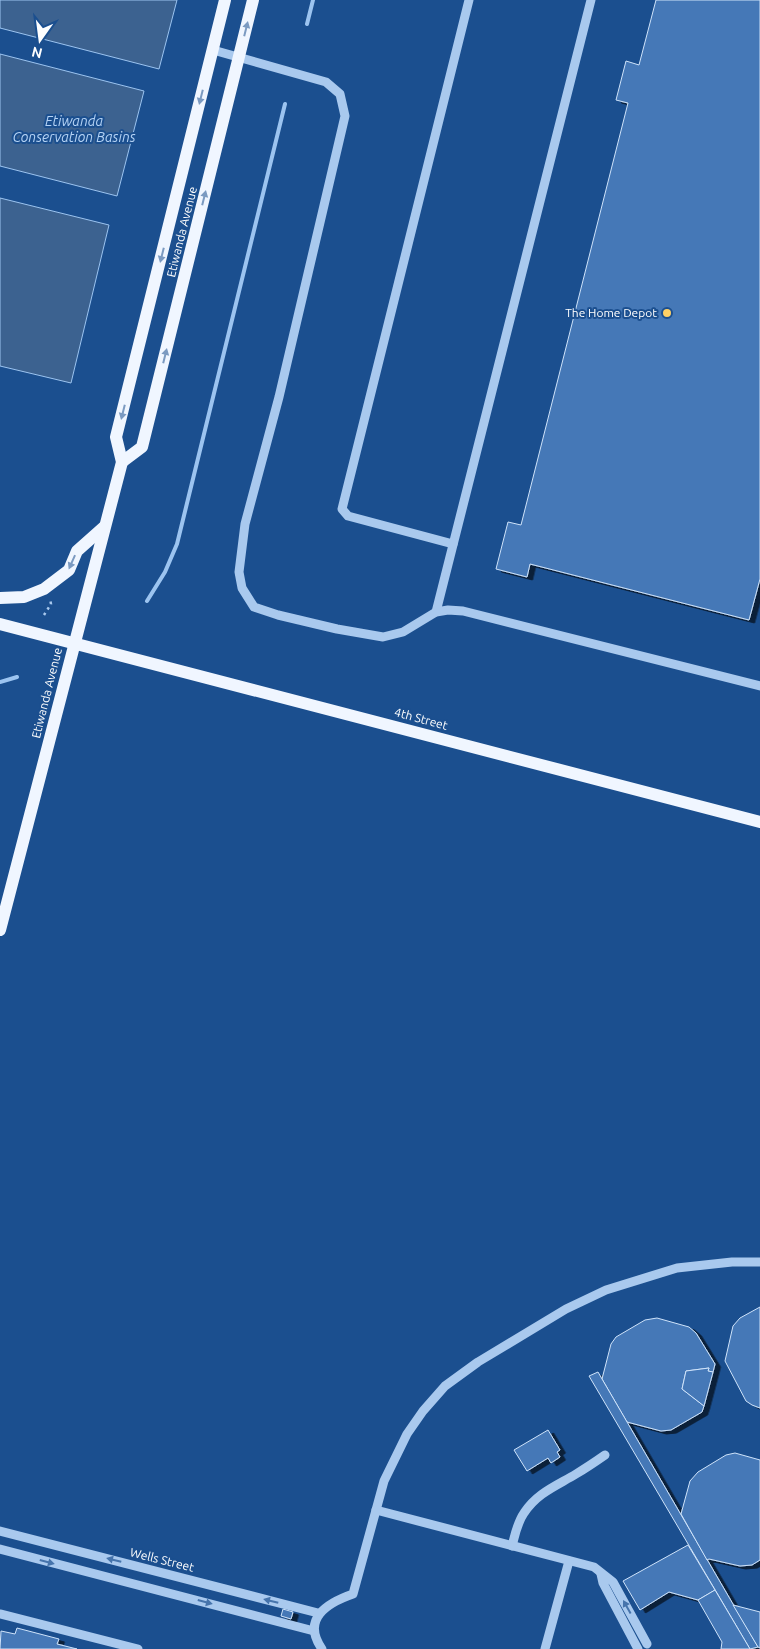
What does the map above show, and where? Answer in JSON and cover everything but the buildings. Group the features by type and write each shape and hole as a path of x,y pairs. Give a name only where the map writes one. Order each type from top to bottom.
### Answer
{"main road":[{"name":"Etiwanda Avenue","path":"0,930 122,462 116,437 225,0"},
{"name":"Etiwanda Avenue","path":"122,462 142,447 253,0"},
{"path":"0,598 24,598 44,589 68,570 77,551 104,527"},
{"name":"4th Street","path":"0,624 760,822"}],"lane":[{"path":"453,544 348,516 342,509 469,0"},
{"path":"436,612 591,0"},
{"path":"213,50 326,82 340,94 344,116 279,397 245,524 239,572 242,588 254,607 278,615 336,629 382,637 403,632 436,612 448,610 464,611 760,686"},
{"path":"322,1649 317,1642 314,1630 318,1613 328,1605 353,1594 384,1481 407,1434 423,1411 445,1386 478,1362 566,1309 606,1290 677,1268 732,1262 760,1262"},
{"path":"512,1546 518,1524 524,1513 536,1499 548,1488 575,1475 605,1455"},
{"path":"376,1510 594,1567 613,1582 647,1644"},
{"name":"Wells Street","path":"0,1531 318,1613"},
{"path":"0,1549 314,1630"},
{"path":"545,1649 569,1561"},
{"path":"601,1574 603,1583 638,1648"},
{"path":"1,1614 138,1649"}],"path":[{"path":"44,615 51,604 49,598"}],"water":[{"path":"0,0 177,0 159,69 0,28"},
{"name":"Etiwanda Conservation Basins","path":"0,54 144,91 117,196 0,166"},
{"path":"0,198 109,225 71,383 0,366"}],"waterway":[{"path":"307,24 313,0"},
{"path":"147,601 165,572 177,544 285,104"},
{"path":"0,682 17,677"}],"place":[{"name":"The Home Depot","path":"667,313"}]}
